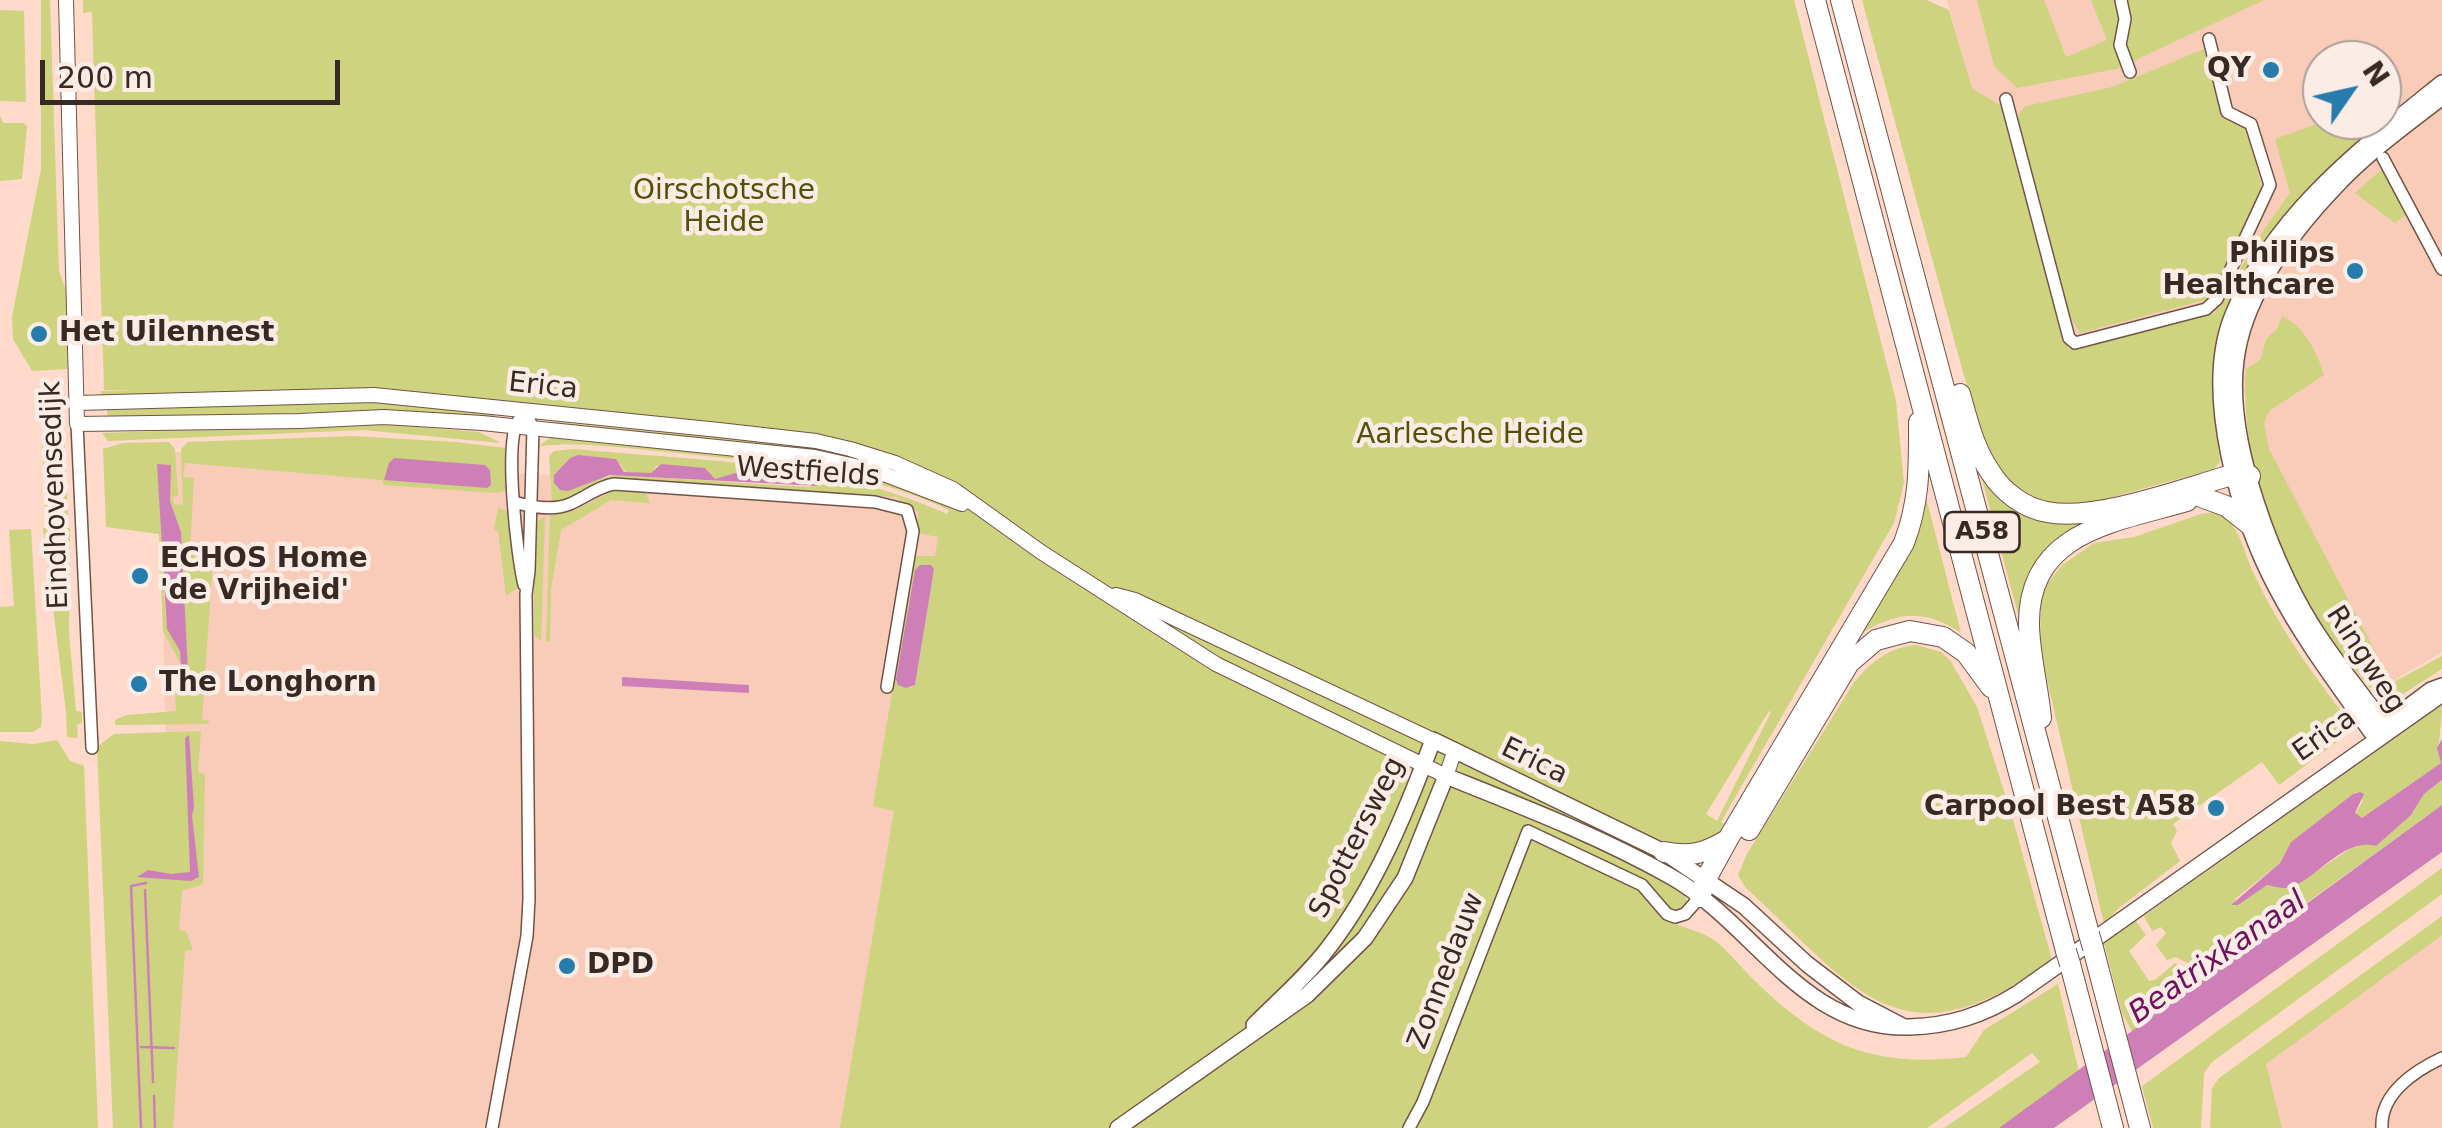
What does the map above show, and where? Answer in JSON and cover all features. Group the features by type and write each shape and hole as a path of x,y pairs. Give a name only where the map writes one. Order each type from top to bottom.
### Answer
{"highway":[{"name":"A58","path":"1815,0 2111,1123"},
{"name":"A58","path":"1842,0 2140,1128"},
{"name":"A58","path":"1918,290 1954,376 1975,446 1992,475 2017,499 2049,513 2086,513 2241,479"},
{"name":"A58","path":"1707,887 1728,839 1904,543 1920,487 1918,390"},
{"name":"A58","path":"2046,774 2029,624 2030,602 2042,570 2076,536 2202,497 2241,479"},
{"path":"2202,497 2226,506 2250,525"},
{"name":"A58","path":"1707,887 1798,753 1849,663 1866,647 1900,632 1920,631 1943,637 1966,653 1999,697"},
{"path":"1664,852 1686,857 1698,855 1728,839"}],"main road":[{"name":"Ringweg","path":"2380,731 2295,596 2241,479 2224,430 2220,379 2226,335 2254,274 2284,229 2359,148 2442,84"},
{"name":"Ringweg","path":"2380,731 2290,614 2250,525 2241,479 2234,399 2236,358 2265,282 2312,213 2338,184 2442,97"},
{"name":"Erica","path":"1446,776 1673,878 1707,887 1801,989 1825,1006 1869,1024 1938,1026 2003,1002 2380,731 2431,704 2442,690"},
{"name":"Erica","path":"1433,740 1664,852 1858,1004 1904,1027"},
{"name":"Spottersweg","path":"1238,1042 1292,989 1353,914 1387,850 1433,740"},
{"name":"Spottersweg","path":"1118,1128 1308,995 1365,938 1404,878 1446,776"}],"street":[{"name":"Eindhovensedijk","path":"66,0 77,424 92,748"},
{"path":"2120,0 2125,19 2120,45 2130,72"},
{"path":"2006,100 2069,338 2075,343 2206,309 2218,300 2270,185 2252,124 2228,112 2209,39"},
{"path":"2384,158 2442,269"},
{"name":"Erica","path":"77,403 374,395 802,440 850,449 953,489 1138,616 1216,664 1446,776"},
{"path":"492,1128 529,900 526,594 514,502 514,427 525,410"},
{"path":"525,410 533,428 526,594"},
{"name":"Erica","path":"77,424 384,417 533,428 815,456 920,486 985,514"},
{"name":"Westfields","path":"514,502 563,506 614,484 874,502 907,510 912,531 887,686"},
{"name":"Erica","path":"1110,594 1135,600 1433,740"},
{"name":"Spottersweg","path":"1446,776 1455,750"},
{"name":"Zonnedauw","path":"1410,1128 1528,831 1642,885 1658,906 1675,918 1690,910 1707,887"},
{"path":"2382,1128 2382,1110 2395,1090 2442,1058"}],"shaded area":[{"path":"1947,0 2442,0 2442,652 2388,684 2259,432 2215,313 2068,349 2003,107 1972,88"},
{"path":"160,451 892,496 950,523 861,1128 173,1128"},
{"path":"578,455 616,459 624,472 651,473 661,464 705,468 715,479 742,471 771,481 802,478 819,486 610,475 568,491 560,490 554,475"},
{"path":"394,458 485,465 490,470 491,485 487,488 384,480"},
{"path":"157,464 171,465 170,501 181,532 189,693 182,687 180,651 167,629"},
{"path":"920,565 931,565 934,569 915,685 906,688 898,685 896,679 915,570"},
{"path":"622,677 749,685 749,693 622,686"},
{"path":"189,735 199,877 191,881 137,877 148,870 190,872 185,738"},
{"path":"2442,739 2442,780 2376,846 2353,847 2291,887 2267,885 2238,905 2231,905 2280,863 2291,842 2353,794 2364,794 2355,813 2362,818 2441,763 2437,748"},
{"path":"2442,805 2442,852 2054,1128 1999,1128"},
{"path":"2442,933 2442,1128 2279,1128 2259,1060"}],"green space":[{"path":"41,0 50,0 59,271 67,293 67,369 32,371 13,339 12,317 41,169"},
{"name":"Aarlesche Heide","path":"83,0 1794,0 1896,401 1904,483 1894,523 1721,822 1726,826 1719,834 1687,849 1667,883 1684,894 1688,903 1663,917 1718,943 1780,1004 1827,1037 1876,1055 1933,1060 1966,1057 1984,1030 2058,984 2079,1072 1999,1128 1944,1128 2040,1062 2032,1053 1927,1128 840,1128 894,811 873,806 915,556 935,556 938,537 918,533 918,512 896,497 613,479 568,499 552,501 549,456 554,451 574,449 764,466 858,483 947,514 949,510 883,485 816,470 609,446 539,446 552,436 829,463 920,489 882,455 427,396 101,397 101,391 137,390 104,390 92,12 83,13","holes":["570,458 620,464 626,473 652,473 656,466 708,470 715,479 743,472 766,481 798,477 815,483 810,487 614,475 560,490 555,486 554,475","931,565 934,569 915,685 910,688 896,679 915,570","1769,711 1771,712 1717,821 1706,814"]},
{"path":"1862,0 1926,0 1949,10 1972,88 2003,107 2068,349 2215,313 2256,241 2290,193 2275,139 2302,129 2302,140 2366,140 2216,353 2214,408 2220,462 2214,469 2084,505 2042,502 2014,485 1991,458 1964,376"},
{"path":"1977,0 2044,0 2066,57 2107,40 2091,0 2264,0 2116,69 2017,88 1994,66"},
{"path":"0,10 24,11 26,102 0,101"},
{"path":"2204,49 2223,118 2247,127 2263,193 2212,298 2080,333 2069,315 2017,116 2026,106 2112,87"},
{"path":"0,116 3,123 27,126 22,179 0,181"},
{"path":"2383,168 2407,214 2395,223 2355,193"},
{"path":"2282,316 2309,341 2324,375 2269,411 2264,423 2269,449 2392,683 2442,656 2442,669 2392,701 2368,685 2325,630 2286,561 2259,486 2250,448 2246,369 2261,359 2266,339 2277,329"},
{"path":"380,398 496,412 494,421 358,411 108,419 107,410 335,403"},
{"path":"556,422 688,435 739,435 849,452 945,489 880,468 556,427"},
{"path":"383,424 479,432 501,443 363,430 108,441 102,433"},
{"path":"53,432 64,434 68,515 46,516 42,444"},
{"path":"352,436 456,442 505,448 508,484 505,491 495,493 185,463 183,477 194,478 190,548 197,549 198,558 213,559 202,719 209,724 115,725 115,720 127,715 176,711 175,689 181,688 180,663 163,631 159,534 106,527 103,449 123,443 169,442 175,449 178,496 173,497 174,504 183,505 181,449 188,442","holes":["170,501 181,532 188,693 182,687 180,651 167,629 162,577 162,528"]},
{"path":"1977,461 2012,500 2102,513 2060,541 2025,640"},
{"path":"613,491 646,493 650,503 611,500 561,530 551,589 550,642 546,641 550,515 573,511"},
{"path":"1926,497 1961,633 1934,619 1908,616 1883,622 1856,637 1919,530"},
{"path":"498,508 508,511 513,521 518,587 506,596 498,531 494,530"},
{"path":"2216,512 2235,529 2272,609 2344,715 2348,727 2337,742 2279,785 2262,762 2173,824 2177,831 2171,843 2180,861 2104,924 2040,650 2041,592 2061,566 2094,543 2134,537"},
{"path":"545,516 541,641 534,635 534,532 536,523"},
{"path":"43,528 70,528 69,633 76,711 82,712 78,738 67,737"},
{"path":"31,529 41,727 33,732 0,732 0,607 14,606 9,530"},
{"path":"1916,645 1941,652 1950,660 1977,707 2052,960 2000,993 1956,1009 1918,1012 1884,1003 1852,984 1745,887 1738,875 1747,854 1853,684 1880,657"},
{"path":"2442,705 2441,763 2362,818 2355,814 2363,801 2357,792 2353,794 2291,842 2280,863 2236,898 2234,906 2267,885 2308,877 2351,848 2376,846 2442,780 2442,805 2280,922 2275,919 2201,970 2176,957 2167,960 2156,945 2166,933 2161,927 2152,931 2144,916"},
{"path":"201,731 198,772 205,774 203,884 182,891 179,930 186,931 193,950 185,951 173,1128 113,1128 97,747 114,734"},
{"path":"57,740 70,761 84,766 98,1128 0,1128 0,741 33,744"},
{"path":"2442,868 2442,894 2212,1062 2204,1073 2201,1128 2153,1128 2142,1086"},
{"path":"2442,916 2442,935 2266,1064 2282,1128 2210,1128 2212,1088 2219,1078"},
{"path":"2136,921 2146,935 2129,951 2149,981 2175,963 2203,981 2133,1033 2122,1013 2104,943"}],"waterway":[{"path":"141,1128 131,886 146,883"},
{"path":"145,890 153,1082"},
{"path":"141,1047 174,1048"},
{"path":"154,1096 155,1128"}],"place":[{"name":"QY","path":"2271,70"},
{"name":"Philips Healthcare","path":"2355,271"},
{"name":"Het Uilennest","path":"39,334"},
{"name":"ECHOS Home 'de Vrijheid'","path":"140,576"},
{"name":"The Longhorn","path":"139,684"},
{"name":"Carpool Best A58","path":"2216,808"},
{"name":"DPD","path":"567,966"}],"park label":[{"name":"Oirschotsche Heide","path":"724,208"}],"water label":[{"name":"Beatrixkanaal","path":"2218,958"}]}
